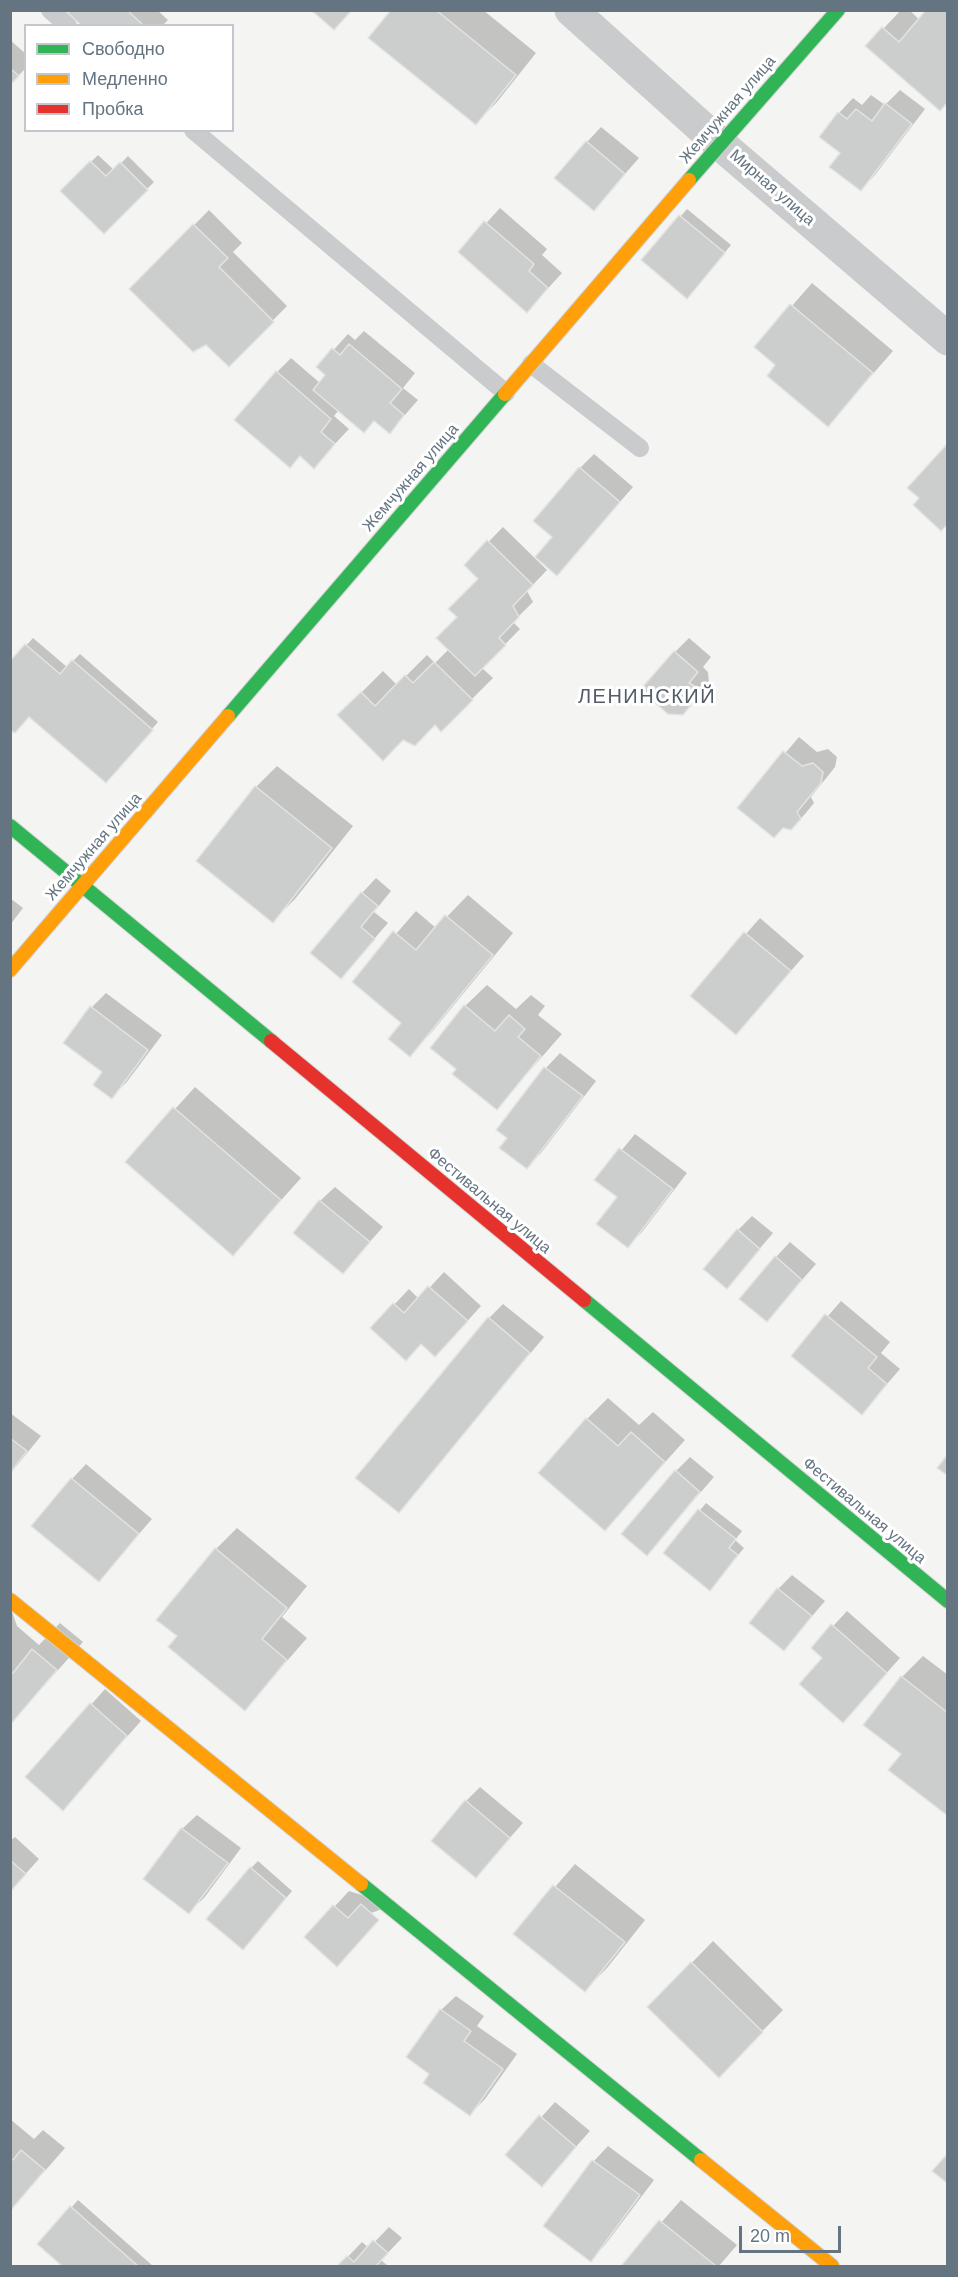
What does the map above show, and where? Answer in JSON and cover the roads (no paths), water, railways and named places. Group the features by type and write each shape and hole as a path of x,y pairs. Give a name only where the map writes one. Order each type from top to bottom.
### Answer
{"street":[{"name":"Мирная улица","path":"571,10 720,144 948,339"},
{"name":"Жемчужная улица","path":"10,970 720,144 838,10"},
{"name":"Фестивальная улица","path":"10,826 948,1602"},
{"path":"10,1599 832,2266"}],"lane":[{"path":"50,10 66,24"},
{"path":"195,132 506,393"},
{"path":"531,364 639,448"}],"district":[{"name":"ЛЕНИНСКИЙ","path":"647,697"}]}
